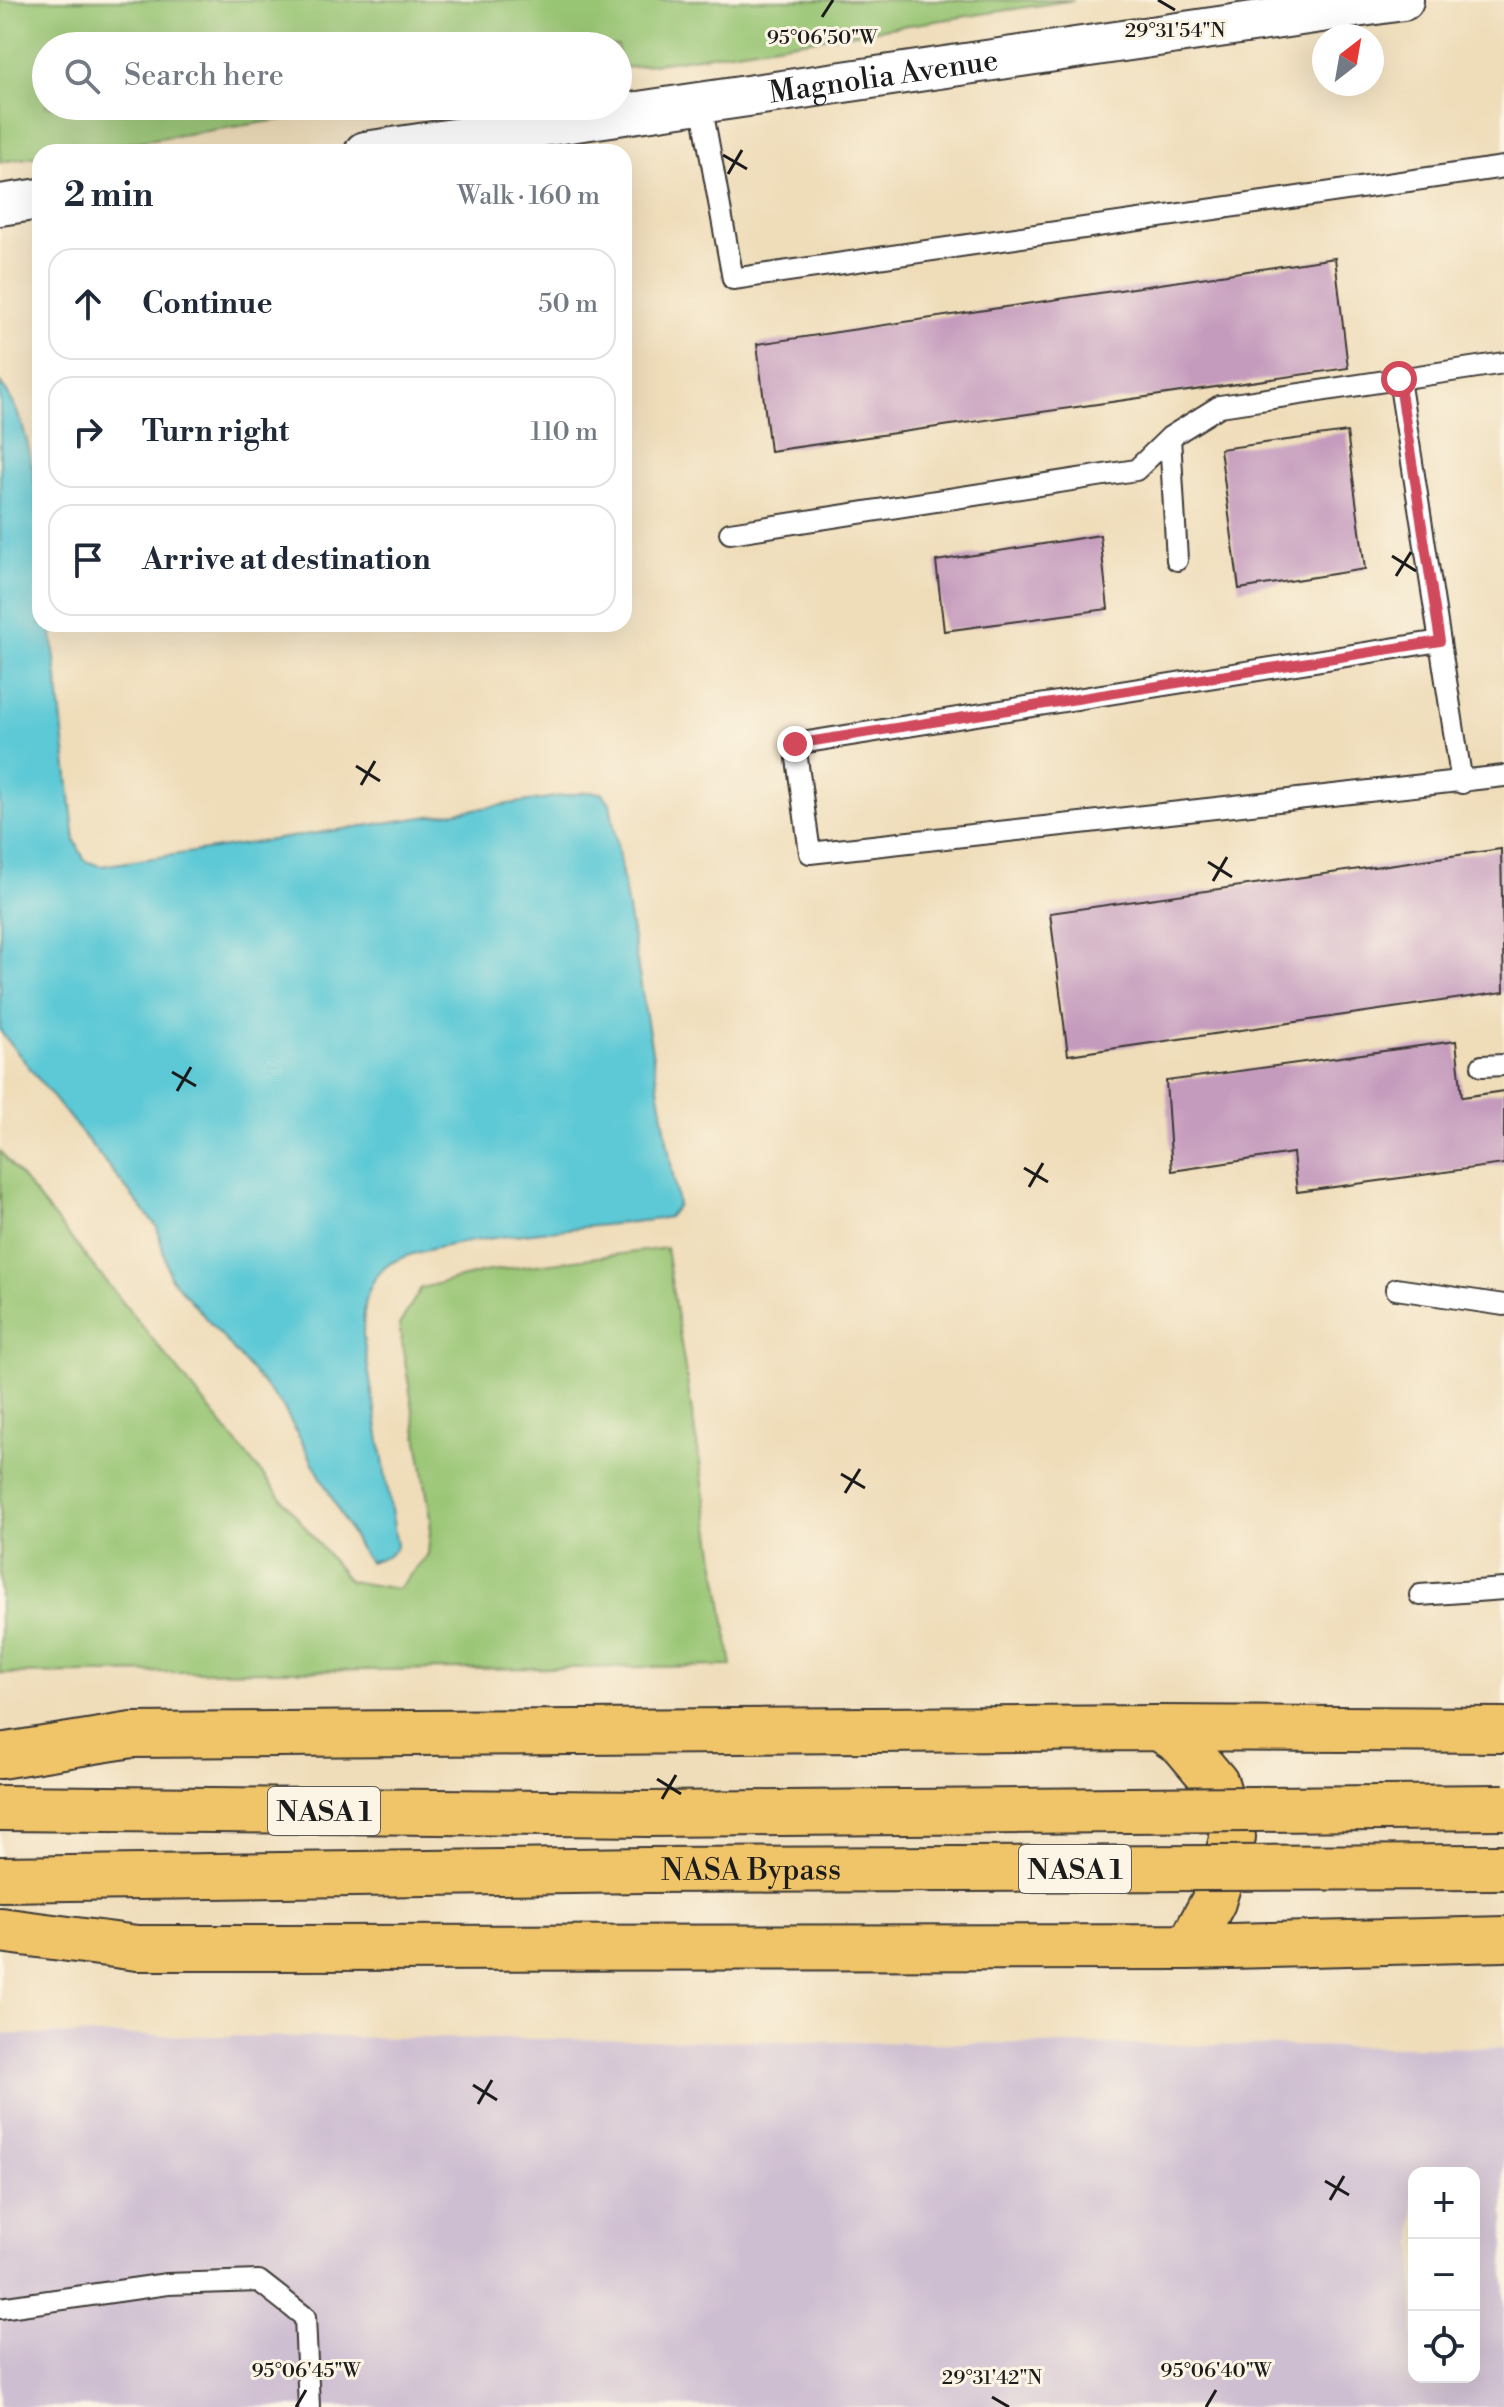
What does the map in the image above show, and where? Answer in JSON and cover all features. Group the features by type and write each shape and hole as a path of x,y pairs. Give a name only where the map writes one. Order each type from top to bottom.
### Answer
{"highway":[{"path":"0,1756 132,1735 1159,1728 1504,1730"},
{"path":"1159,1728 1183,1744 1216,1783 1233,1837 1213,1902 1189,1947"},
{"name":"NASA Bypass","path":"0,1808 648,1814 1504,1807"},
{"name":"NASA Bypass","path":"0,1879 647,1870 1504,1867"},
{"path":"0,1930 137,1948 1189,1947 1504,1939"}],"street":[{"name":"Magnolia Avenue","path":"632,116 1403,0"},
{"name":"Magnolia Avenue","path":"485,143 609,120"},
{"path":"0,205 32,200"}],"lane":[{"path":"701,103 733,279 1504,167"},
{"path":"730,533 1136,470 1170,437 1220,406 1504,363"},
{"path":"1399,379 1462,783"},
{"path":"1170,437 1177,560"},
{"path":"1440,641 795,744 810,853 1504,776"},
{"path":"1482,1066 1504,1065"},
{"path":"1396,1289 1504,1305"},
{"path":"1420,1595 1504,1589"},
{"path":"0,2308 167,2284 259,2281 305,2317 309,2407"}],"shaded area":[{"path":"0,2034 1504,2048 1504,2407 0,2407"}],"green space":[{"path":"0,0 1074,0 632,67 632,32 32,32 32,120 279,120 120,144 32,144 32,157 0,162"},
{"path":"0,1151 349,1581 398,1589 428,1554 431,1519 399,1325 421,1288 483,1272 666,1248 732,1666 0,1674"}],"water":[{"path":"0,383 25,433 32,465 32,632 52,632 75,841 85,861 101,866 588,792 602,793 610,803 678,1205 668,1217 659,1219 516,1235 437,1248 407,1256 380,1272 366,1298 363,1337 397,1546 388,1555 369,1562 283,1407 170,1277 157,1227 0,1031"}],"building":[{"path":"1335,258 1348,368 770,451 757,344"},
{"path":"1347,432 1365,569 1239,589 1220,449"},
{"path":"1100,535 1108,609 944,631 936,561"},
{"path":"1501,849 1504,992 1068,1055 1050,913"},
{"path":"1456,1041 1462,1097 1504,1091 1504,1164 1297,1192 1293,1153 1172,1171 1166,1081"}],"route":[{"path":"795,744 1440,641 1399,379"}]}
